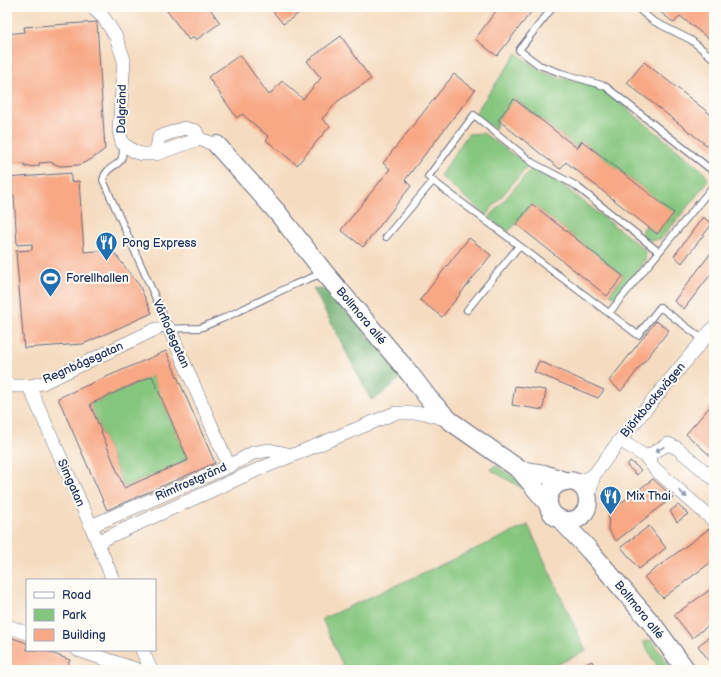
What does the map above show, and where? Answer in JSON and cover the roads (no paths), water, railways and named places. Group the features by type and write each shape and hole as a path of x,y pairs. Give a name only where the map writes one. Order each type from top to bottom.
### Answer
{"street":[{"name":"Dalgränd","path":"92,7 104,18 116,37 124,60 119,131 122,143 135,152 156,154 199,139 217,144"},
{"name":"Bollmora allé","path":"217,144 278,212 324,272 410,374 429,399 449,420 520,470 548,504 552,514 561,520 590,551 654,626 686,670"},
{"name":"Björkbacksvägen","path":"587,504 594,475 620,440 714,327"},
{"name":"Regnbågsgatan","path":"7,386 29,386 43,383 162,329"},
{"name":"Vårflodsgatan","path":"162,329 229,466"},
{"name":"Simgatan","path":"29,386 91,526 113,579"},
{"name":"Rimfrostgränd","path":"97,542 292,455 395,413 425,413 449,420"},
{"path":"620,440 646,457 655,469 714,521"},
{"path":"646,457 668,444 677,448 714,479"},
{"name":"Rimfrostgränd","path":"91,526 229,466 252,453 269,450 292,455"},
{"name":"Bollmora allé","path":"520,470 544,474 571,482"},
{"name":"Björkbacksvägen","path":"571,482 594,475"},
{"path":"548,504 548,498 553,488 558,483 571,482 582,487 587,504 590,551"},
{"path":"561,520 572,521 578,519 587,504"},
{"path":"7,626 26,632"},
{"path":"81,651 138,670"},
{"path":"142,651 151,670"}],"lane":[{"path":"553,7 519,50 539,65 605,86 714,172"},
{"path":"636,7 653,21 691,40 714,59"},
{"path":"659,252 575,185 533,163 474,116 428,177 638,335 660,307 704,340"},
{"name":"Vårflodsgatan","path":"122,143 124,154 122,159 118,164 107,171 103,180 162,329"},
{"path":"386,237 433,181"},
{"path":"609,314 714,185"},
{"path":"467,310 519,246"},
{"path":"162,329 200,328 224,318 293,284 324,272"}],"place":[{"name":"Pong Express","path":"107,262"},
{"name":"Forellhallen","path":"50,298"},
{"name":"Mix Thai","path":"611,516"}]}
